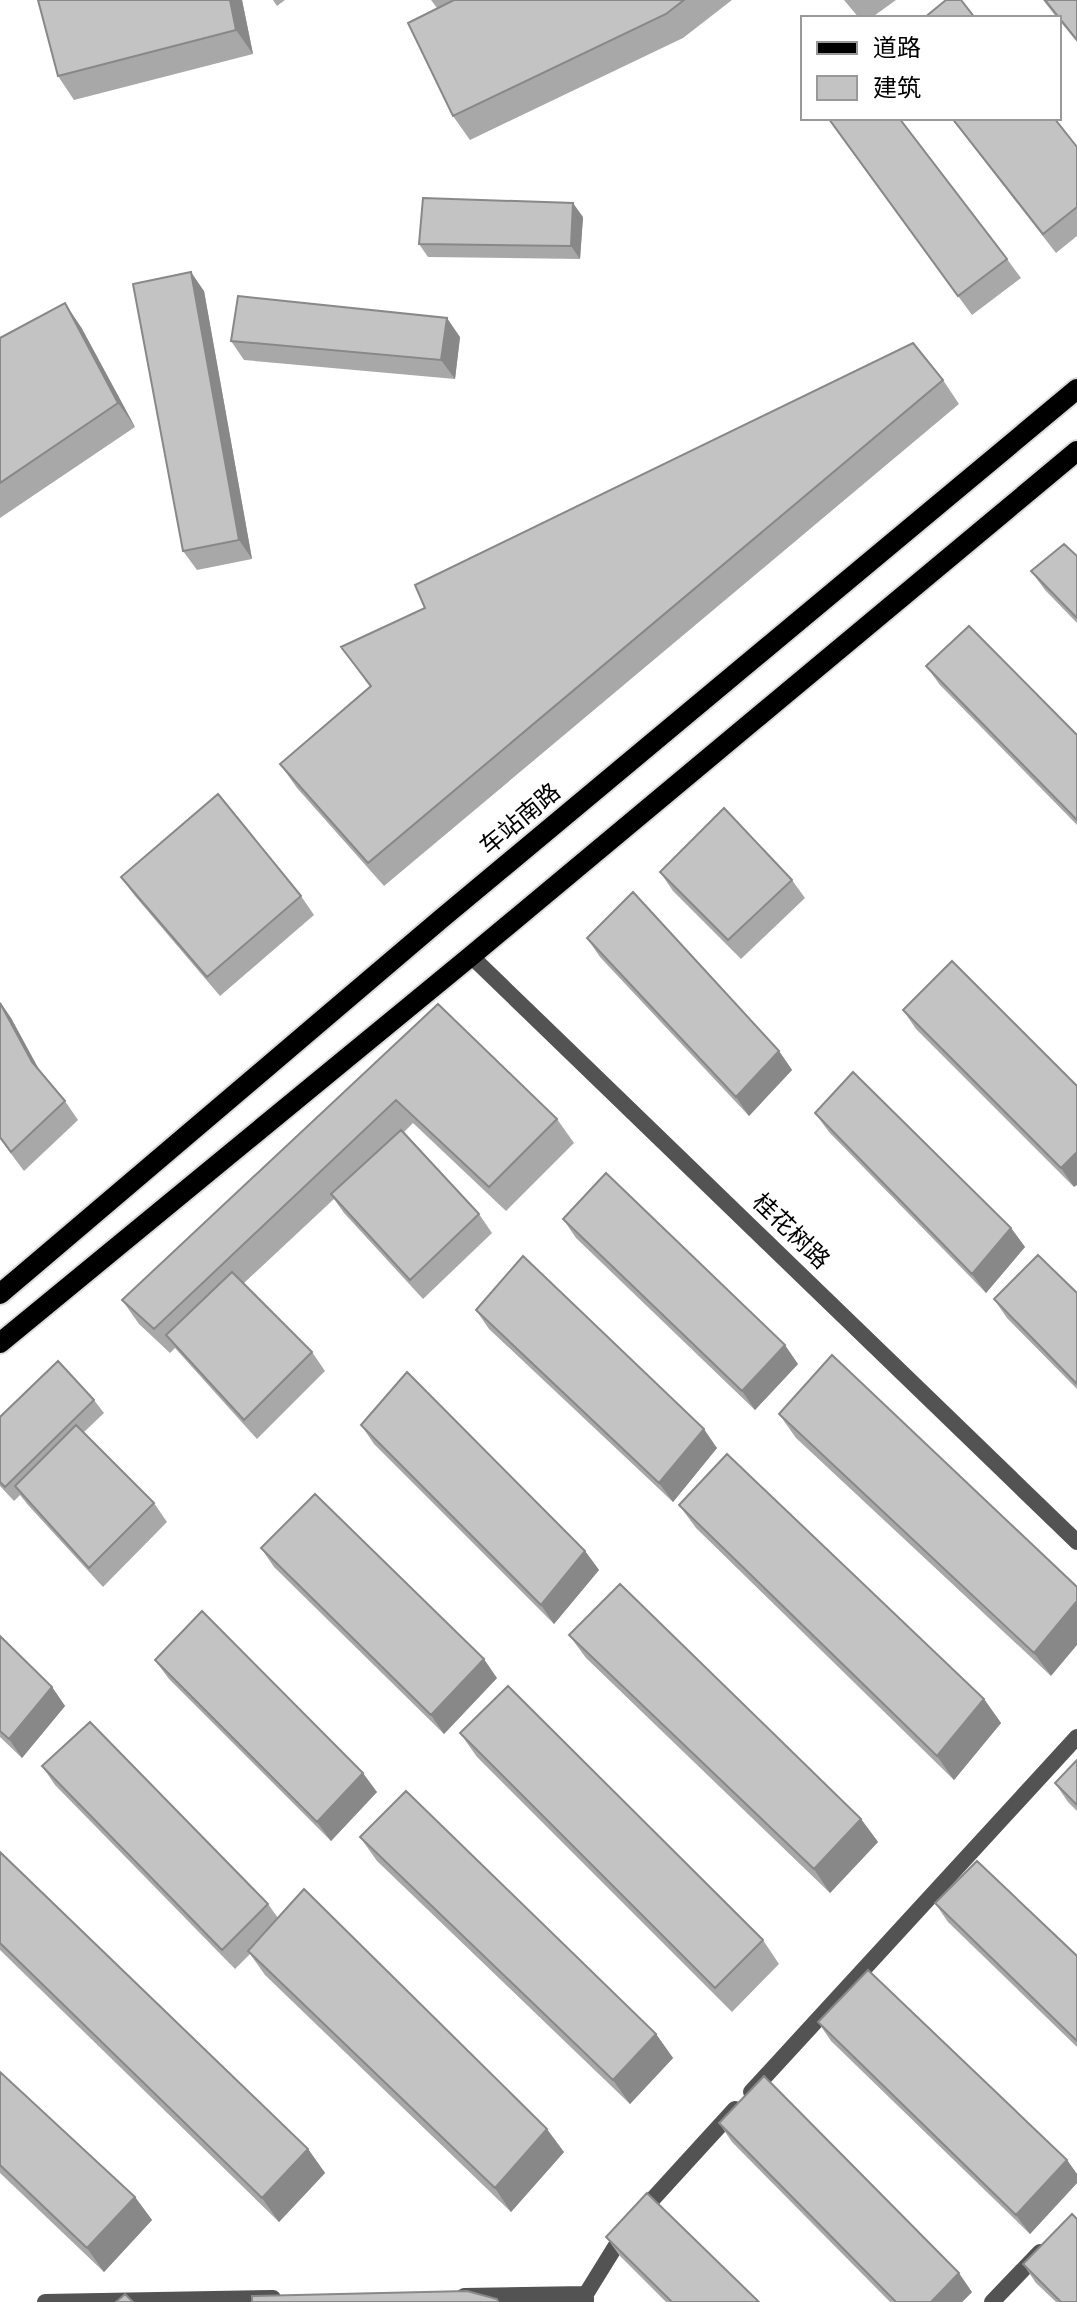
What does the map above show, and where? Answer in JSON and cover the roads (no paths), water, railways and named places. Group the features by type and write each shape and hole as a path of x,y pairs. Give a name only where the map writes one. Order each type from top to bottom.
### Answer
{"main road":[{"name":"车站南路","path":"0,1294 429,929 1077,389"},
{"path":"0,1343 1077,451"}],"street":[{"name":"桂花树路","path":"471,956 1077,1542"},
{"path":"444,2296 586,2298 628,2227 1077,1737"},
{"path":"992,2302 1056,2235"},
{"path":"45,2302 285,2298"}]}
